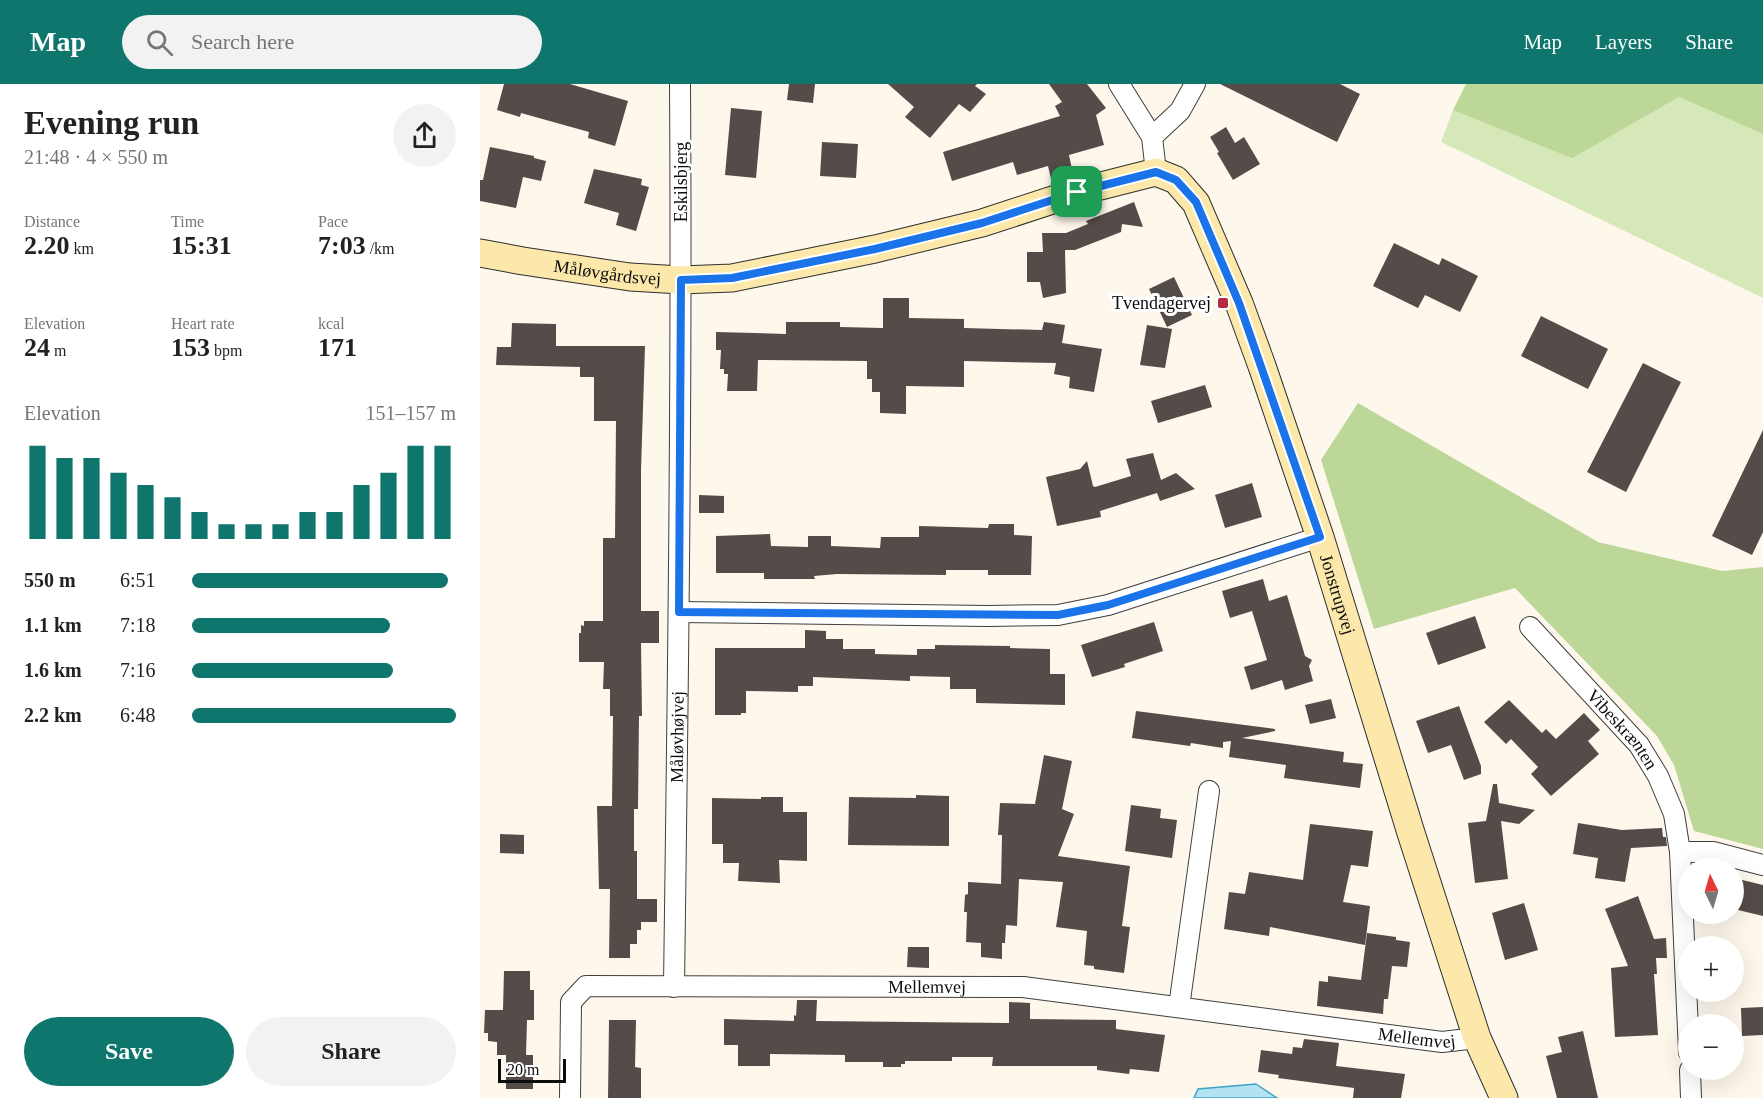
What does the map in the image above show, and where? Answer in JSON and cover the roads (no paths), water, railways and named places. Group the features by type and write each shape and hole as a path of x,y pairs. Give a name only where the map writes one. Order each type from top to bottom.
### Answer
{"street":[{"name":"Eskilsbjerg","path":"680,84 681,280"},
{"path":"1119,84 1152,137 1156,172"},
{"path":"1152,137 1180,111 1195,84"},
{"name":"Måløvgårdsvej","path":"480,253 630,277 681,280 732,278 875,249 982,223 1077,192 1156,172"},
{"name":"Jonstrupvej","path":"1156,172 1176,180 1196,202 1239,303 1320,537 1477,1038 1504,1098"},
{"name":"Måløvhøjvej","path":"674,987 681,280"},
{"path":"679,612 1058,615 1108,605 1320,537"},
{"name":"Vibeskrænten","path":"1530,627 1639,745 1658,776 1674,814 1680,852 1687,1014"},
{"path":"1179,1007 1209,791"},
{"path":"1680,852 1713,852 1763,866"},
{"path":"570,1098 571,1002 586,986 674,987"},
{"name":"Mellemvej","path":"674,987 1023,987 1442,1042 1477,1038"},
{"path":"1690,1080 1691,1098"}],"water":[{"path":"1256,1084 1277,1098 1194,1098 1198,1089"}],"place":[{"name":"Tvendagervej","path":"1223,303"}]}
